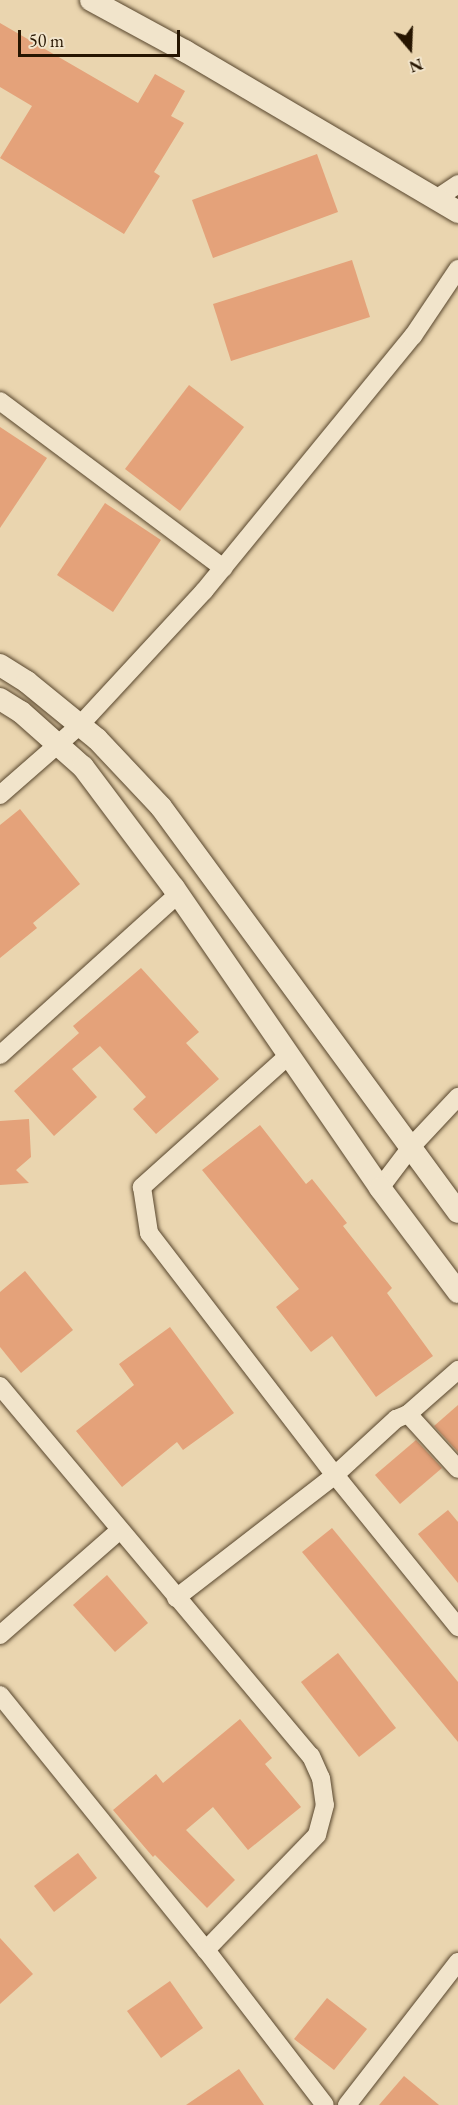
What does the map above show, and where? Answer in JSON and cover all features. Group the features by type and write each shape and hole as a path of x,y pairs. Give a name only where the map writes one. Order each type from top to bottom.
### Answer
{"street":[{"path":"91,0 186,51 458,212"},
{"path":"436,199 458,184"},
{"path":"0,795 60,746 223,568 413,336 458,268"},
{"path":"0,401 223,568"},
{"path":"0,665 27,682 97,739 160,807 458,1212"},
{"path":"0,699 21,712 82,767 178,894 380,1188 458,1292"},
{"path":"0,1055 178,894"},
{"path":"289,1055 142,1187 149,1233 335,1475 458,1627"},
{"path":"380,1188 411,1147 458,1097"},
{"path":"176,1598 335,1475 396,1419 408,1414 458,1370"},
{"path":"0,1386 311,1756 324,1789 322,1820 316,1835 206,1950"},
{"path":"408,1414 458,1469"},
{"path":"0,1635 120,1530"},
{"path":"2,1703 206,1950 325,2105"},
{"path":"347,2105 458,1962"}],"building":[{"path":"0,23 138,103 155,74 185,91 171,116 184,123 154,172 160,176 124,234 0,158 32,106 0,87"},
{"path":"317,154 338,212 213,258 192,200"},
{"path":"352,260 370,317 231,361 213,304"},
{"path":"189,385 244,427 180,511 125,469"},
{"path":"0,427 47,458 0,528"},
{"path":"105,503 161,540 113,612 57,575"},
{"path":"20,809 80,884 33,923 37,928 0,958 0,825"},
{"path":"141,968 199,1032 186,1043 219,1079 156,1134 133,1109 146,1097 100,1046 72,1069 97,1097 54,1136 14,1091 79,1033 73,1026"},
{"path":"29,1119 31,1157 16,1170 29,1183 0,1185 0,1121"},
{"path":"260,1125 306,1184 312,1179 347,1223 343,1226 392,1288 387,1293 433,1356 376,1397 332,1336 311,1352 276,1307 299,1289 202,1170"},
{"path":"25,1271 73,1330 21,1373 0,1347 0,1292"},
{"path":"170,1327 234,1413 183,1450 177,1442 122,1487 76,1431 134,1385 119,1364"},
{"path":"458,1405 458,1452 434,1426"},
{"path":"416,1440 442,1468 400,1504 375,1475"},
{"path":"448,1510 458,1522 458,1583 418,1534"},
{"path":"332,1528 458,1682 458,1742 302,1552"},
{"path":"107,1575 148,1623 115,1652 73,1605"},
{"path":"338,1653 396,1728 359,1757 301,1682"},
{"path":"240,1719 272,1758 265,1764 301,1807 248,1850 213,1807 186,1830 235,1880 207,1908 155,1855 153,1857 113,1810 156,1774 163,1783"},
{"path":"78,1853 97,1878 54,1912 34,1886"},
{"path":"0,1938 33,1974 0,2004"},
{"path":"170,1981 203,2028 161,2058 127,2011"},
{"path":"327,1998 367,2029 334,2070 294,2039"},
{"path":"239,2069 264,2105 186,2105"},
{"path":"404,2076 439,2105 379,2105"}]}
